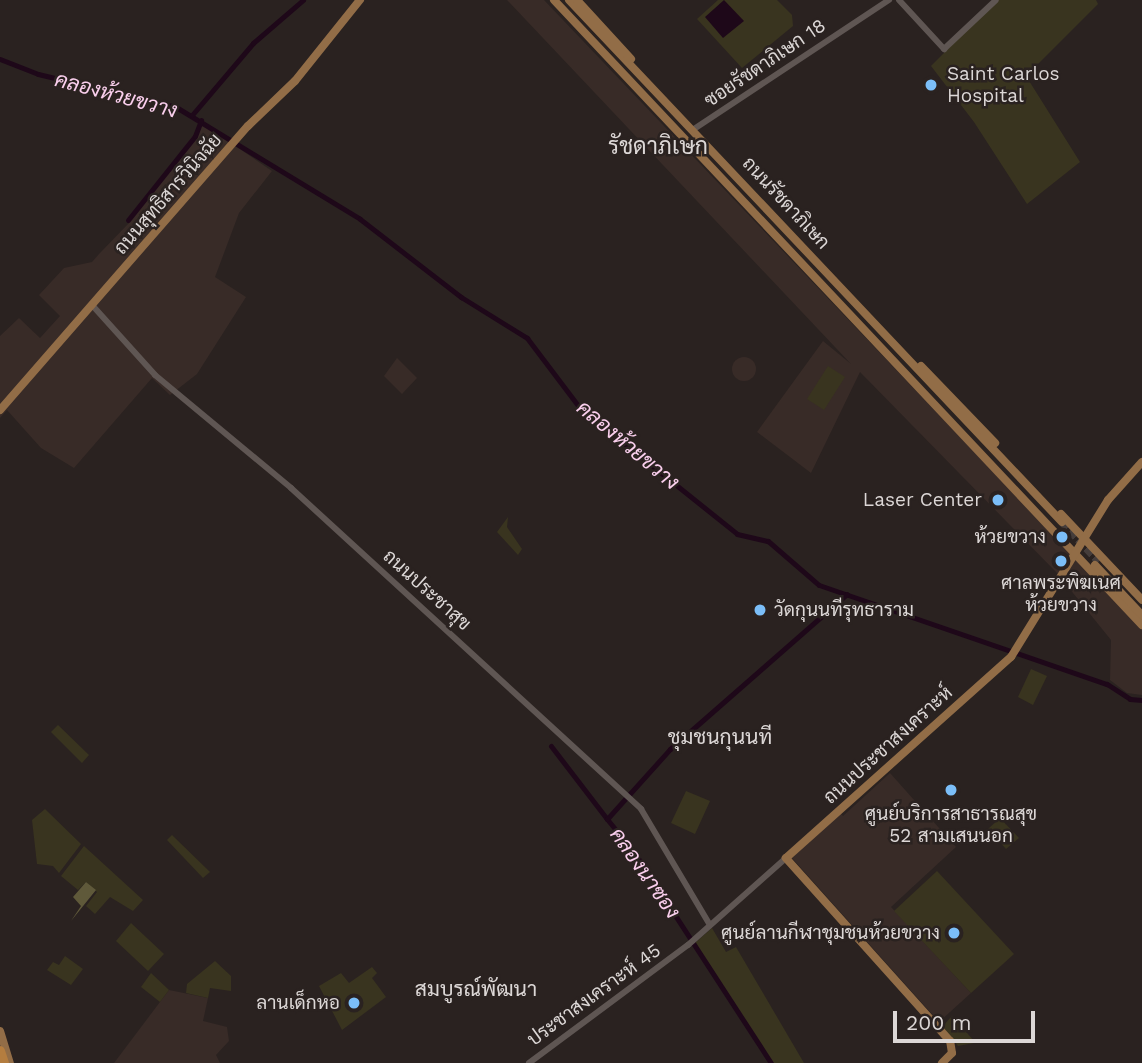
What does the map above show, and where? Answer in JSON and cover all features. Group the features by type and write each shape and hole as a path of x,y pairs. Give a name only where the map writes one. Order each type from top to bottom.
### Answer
{"highway":[{"path":"0,1051 4,1063"}],"main road":[{"name":"ถนนสุทธิสารวินิจฉัย","path":"0,410 235,141 295,81 359,0"},
{"name":"ถนนรัชดาภิเษก","path":"554,0 896,360 1060,525 1084,540 1096,563 1142,625"},
{"name":"ถนนรัชดาภิเษก","path":"562,0 634,82"},
{"name":"ถนนรัชดาภิเษก","path":"569,0 908,356 1060,525 1076,554 1096,563 1142,600"},
{"name":"ถนนรัชดาภิเษก","path":"577,0 641,73"},
{"name":"ถนนประชาสงเคราะห์","path":"786,858 1011,657 1114,491 1142,462"},
{"path":"1060,525 1081,527 1093,524"},
{"name":"ถนนรัชดาภิเษก","path":"1096,563 1142,608"},
{"name":"ถนนรัชดาภิเษก","path":"1096,563 1142,615"},
{"path":"1068,567 1096,563"},
{"path":"786,858 947,1037 953,1049 942,1063"},
{"path":"0,1031 10,1063"}],"street":[{"name":"ซอยรัชดาภิเษก 18","path":"694,129 888,0"},
{"path":"899,0 944,49 996,0"},
{"name":"ถนนประชาสุข","path":"92,305 155,375 296,492 628,796 646,815 710,925"},
{"name":"ถนนประชาสงเคราะห์","path":"710,925 786,858"},
{"name":"ประชาสงเคราะห์ 45","path":"529,1063 688,945 710,925"}],"shaded area":[{"path":"507,0 544,0 1142,628 1142,695 1127,693 1110,680 1111,640 1056,572 860,372 811,473 757,432 823,341 851,364"},
{"path":"718,0 777,0 792,15 793,26 742,68 697,19"},
{"path":"724,0 744,21 723,38 705,17"},
{"path":"997,0 1096,0 1098,4 1026,76 1080,162 1027,204 974,122 931,66"},
{"path":"202,123 272,171 239,213 215,277 246,297 197,374 170,395 152,378 74,468 41,448 7,410 0,418 0,336 19,318 40,338 60,316 39,295 64,268 92,262 128,224"},
{"path":"744,357 753,360 756,369 753,378 744,381 735,378 732,369 735,360"},
{"path":"397,358 417,378 402,394 384,376"},
{"path":"828,366 845,377 824,410 807,399"},
{"path":"508,517 507,527 522,549 518,555 497,532"},
{"path":"1031,669 1047,676 1033,705 1018,697"},
{"path":"58,725 89,755 82,763 51,732"},
{"path":"890,773 956,847 891,907 971,993 939,1022 792,858 839,812 843,816"},
{"path":"686,791 710,801 695,834 671,823"},
{"path":"45,809 81,844 59,873 53,866 37,864 32,820"},
{"path":"1000,818 1019,838 1006,849 988,829"},
{"path":"172,835 210,872 203,878 167,840"},
{"path":"84,846 143,900 133,911 110,897 95,914 86,906 97,892 86,882 78,890 61,876"},
{"name":"ศูนย์ลานกีฬาชุมชนห้วยขวาง","path":"937,871 1014,954 971,993 894,911"},
{"path":"86,882 96,890 71,921 81,906 73,897"},
{"path":"131,923 164,954 148,971 116,941"},
{"path":"712,928 726,952 736,947 804,1063 773,1063 695,943"},
{"path":"65,956 83,969 71,985 47,970 53,962 59,965"},
{"path":"215,961 231,976 231,991 210,988 208,998 186,993 187,984"},
{"name":"ลานเด็กหอ","path":"372,967 377,973 372,978 386,997 342,1030 319,986 341,973 349,983"},
{"path":"151,973 169,990 160,1002 141,987"},
{"path":"169,990 208,998 203,1021 227,1027 229,1041 216,1055 220,1063 114,1063"},
{"path":"952,1016 974,1043 958,1046 942,1027"}],"waterway":[{"path":"192,115 253,43 303,0"},
{"name":"คลองห้วยขวาง","path":"0,59 38,74 176,107 360,219 461,297 527,338 580,408 737,534 768,541 819,585 1107,684 1130,699 1142,700"},
{"path":"128,220 195,136 201,120"},
{"name":"คลองนาซอง","path":"771,1063 634,852 607,819 670,749 847,594"},
{"path":"551,746 607,819"}],"tunnel":[{"path":"1062,522 1099,562"}],"place":[{"name":"Saint Carlos Hospital","path":"931,85"},
{"name":"Laser Center","path":"998,500"},
{"name":"ห้วยขวาง","path":"1062,537"},
{"name":"ศาลพระพิฆเนศ ห้วยขวาง","path":"1061,561"},
{"name":"วัดกุนนทีรุทธาราม","path":"760,610"},
{"name":"ศูนย์บริการสาธารณสุข 52 สามเสนนอก","path":"951,790"},
{"name":"ศูนย์ลานกีฬาชุมชนห้วยขวาง","path":"954,933"},
{"name":"ลานเด็กหอ","path":"354,1003"}],"district":[{"name":"รัชดาภิเษก","path":"658,147"},
{"name":"ชุมชนกุนนที","path":"720,737"},
{"name":"สมบูรณ์พัฒนา","path":"476,989"}]}
